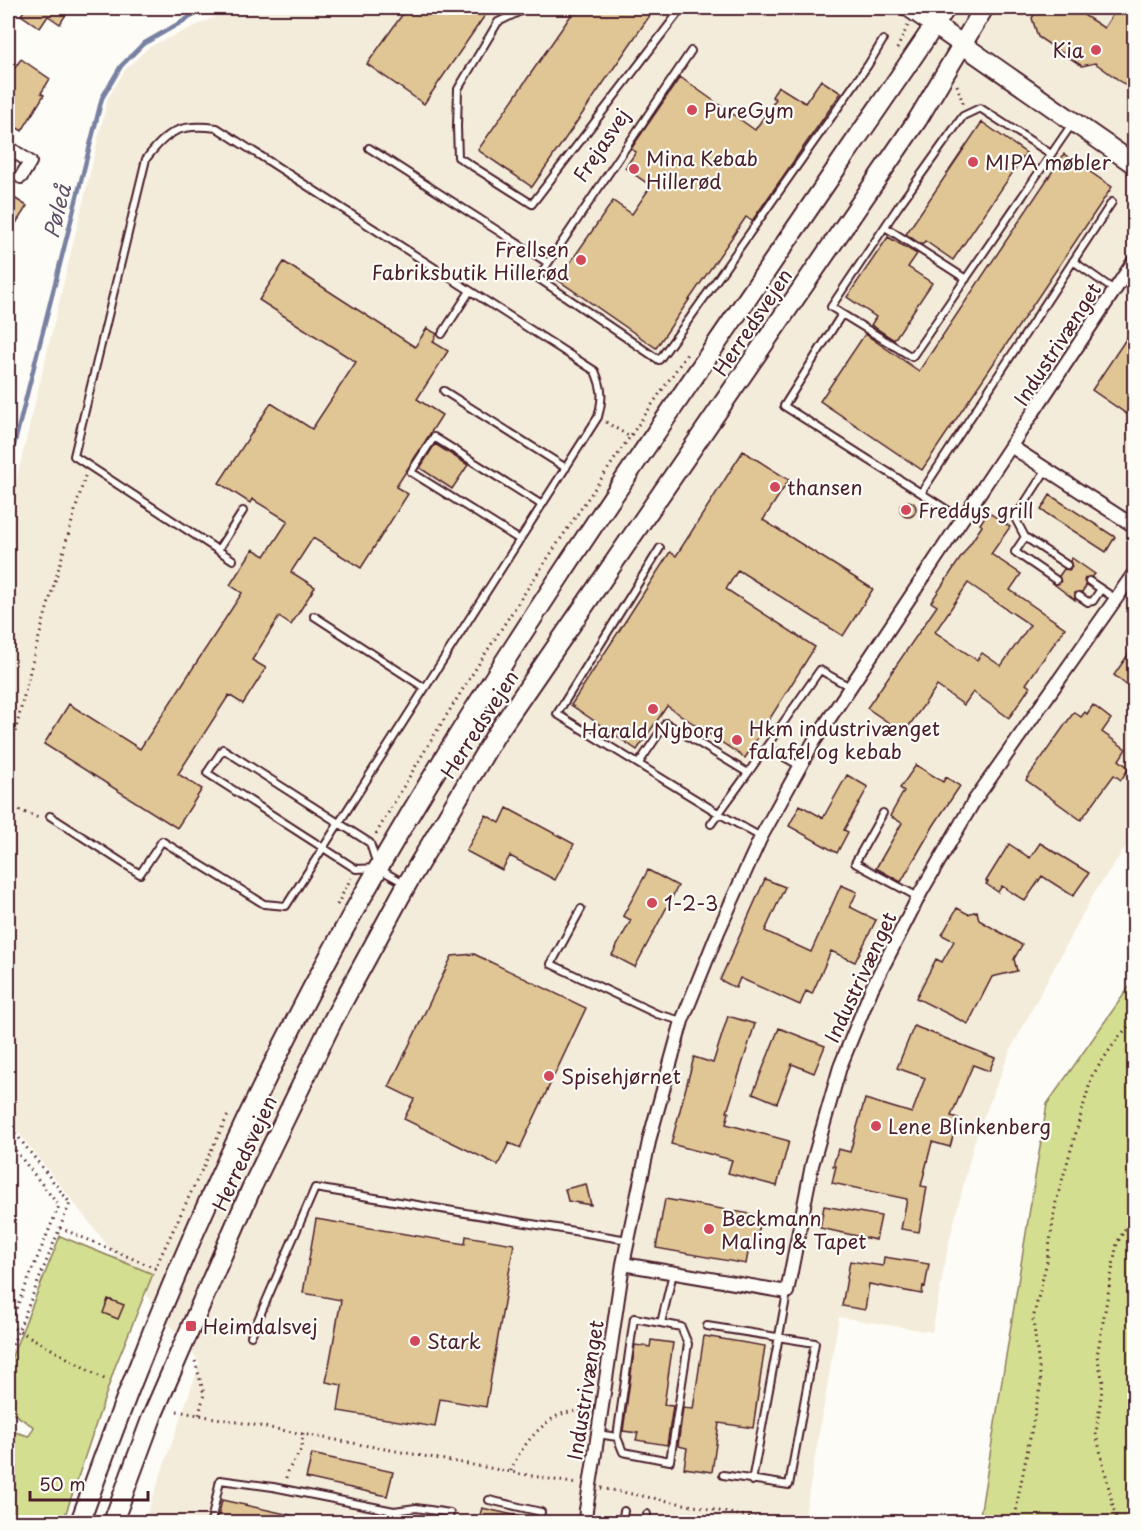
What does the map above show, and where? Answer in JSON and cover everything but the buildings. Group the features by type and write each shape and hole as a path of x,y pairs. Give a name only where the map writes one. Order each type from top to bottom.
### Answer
{"street":[{"path":"910,8 1134,164"},
{"name":"Herredsvejen","path":"80,1522 106,1448 172,1283 232,1149 285,1041 378,868 461,730 589,529 946,8"},
{"name":"Herredsvejen","path":"113,1522 153,1414 252,1187 333,1020 407,884 495,736 918,119 984,8"},
{"path":"8,147 30,162 21,177"},
{"name":"Industrivænget","path":"585,1516 603,1409 623,1264 650,1137 682,1021 718,932 760,837 813,743 1134,261"},
{"path":"1012,447 1134,526"},
{"name":"Industrivænget","path":"787,1292 812,1165 840,1067 872,988 919,898 974,801 1134,573"},
{"path":"623,1264 787,1292"}],"lane":[{"path":"527,8 498,22 458,89 457,127 458,157 532,204 682,8"},
{"path":"369,148 548,263 538,278 659,360 868,65 883,40"},
{"name":"Frejasvej","path":"548,263 691,51"},
{"path":"1051,154 980,108 963,116 831,307 912,357 1074,122"},
{"path":"50,816 140,874 162,841 264,904 286,906 598,417 602,400 602,386 595,371 217,128 196,125 176,130 159,142 146,159 74,456 233,560"},
{"path":"921,493 1112,202"},
{"path":"885,227 966,279"},
{"path":"1073,261 1115,291"},
{"path":"442,334 470,291"},
{"path":"842,314 784,406 963,520"},
{"path":"444,391 566,468"},
{"path":"520,540 411,472 434,437 543,505"},
{"path":"1046,470 1015,518 1025,537 1067,565"},
{"path":"218,550 243,510"},
{"path":"1025,537 1015,552 1056,580"},
{"path":"660,548 557,714 760,837"},
{"path":"1089,581 1116,599"},
{"path":"1079,596 1088,602 1093,601 1101,589"},
{"path":"314,616 425,688"},
{"path":"711,824 820,670 850,687"},
{"path":"639,763 666,723 748,773"},
{"path":"766,747 800,766"},
{"path":"378,868 370,843 223,749 207,773 356,869 378,868 407,884"},
{"path":"883,813 855,863 919,898"},
{"path":"581,909 551,964 657,1014 682,1021"},
{"path":"251,1336 315,1188 628,1240"},
{"path":"661,1323 673,1273"},
{"path":"752,1481 787,1292"},
{"path":"634,1318 661,1323 681,1327 688,1344 670,1461 623,1452 617,1437 634,1318"},
{"path":"707,1326 815,1342 789,1485 723,1476"},
{"path":"598,1434 617,1437"},
{"path":"211,1522 220,1480 284,1489 394,1511 416,1508 450,1513 448,1522"},
{"path":"489,1500 541,1512 539,1522"},
{"path":"622,1522 624,1511"},
{"path":"646,1522 648,1514"}],"path":[{"path":"598,417 630,437"},
{"path":"8,761 35,651 88,465"},
{"path":"8,806 38,819 50,816"},
{"path":"1015,1522 1041,1383 1033,1319 1047,1262 1056,1202 1092,1076 1117,1039 1134,1020"},
{"path":"8,1124 70,1203 8,1356"},
{"path":"8,1141 59,1206 8,1326 106,1380"},
{"path":"1119,1522 1114,1510 1096,1433 1103,1382 1097,1356 1117,1243 1134,1214"},
{"path":"194,1359 204,1394 199,1414"},
{"path":"511,1471 525,1444 541,1428 563,1413 603,1409"},
{"path":"177,1411 588,1486"},
{"path":"284,1489 287,1472 301,1450 303,1433"},
{"path":"600,1488 776,1522"}],"shaded area":[{"path":"235,8 1134,8 1134,835 1094,893 1012,1047 975,1139 949,1242 932,1332 839,1317 805,1515 856,1522 144,1522 200,1363 8,1119 8,515 108,98 125,70 149,47"}],"green space":[{"path":"1134,980 1134,1522 979,1522 1047,1104"},
{"path":"60,1236 153,1274 115,1367 63,1522 8,1522 8,1430 29,1436 34,1427 8,1410 8,1366"}],"waterway":[{"name":"Pøleå","path":"8,469 102,98 121,66 143,44 206,8"}],"place":[{"name":"Kia","path":"1096,50"},
{"name":"PureGym","path":"692,110"},
{"name":"MIPA møbler","path":"973,162"},
{"name":"Mina Kebab Hillerød","path":"634,169"},
{"name":"Frellsen Fabriksbutik Hillerød","path":"581,260"},
{"name":"thansen","path":"775,487"},
{"name":"Freddys grill","path":"906,510"},
{"name":"Harald Nyborg","path":"653,709"},
{"name":"Hkm industrivænget falafel og kebab","path":"737,740"},
{"name":"1-2-3","path":"652,903"},
{"name":"Spisehjørnet","path":"549,1076"},
{"name":"Lene Blinkenberg","path":"876,1126"},
{"name":"Beckmann Maling & Tapet","path":"709,1229"},
{"name":"Heimdalsvej","path":"191,1326"},
{"name":"Stark","path":"415,1341"}]}
